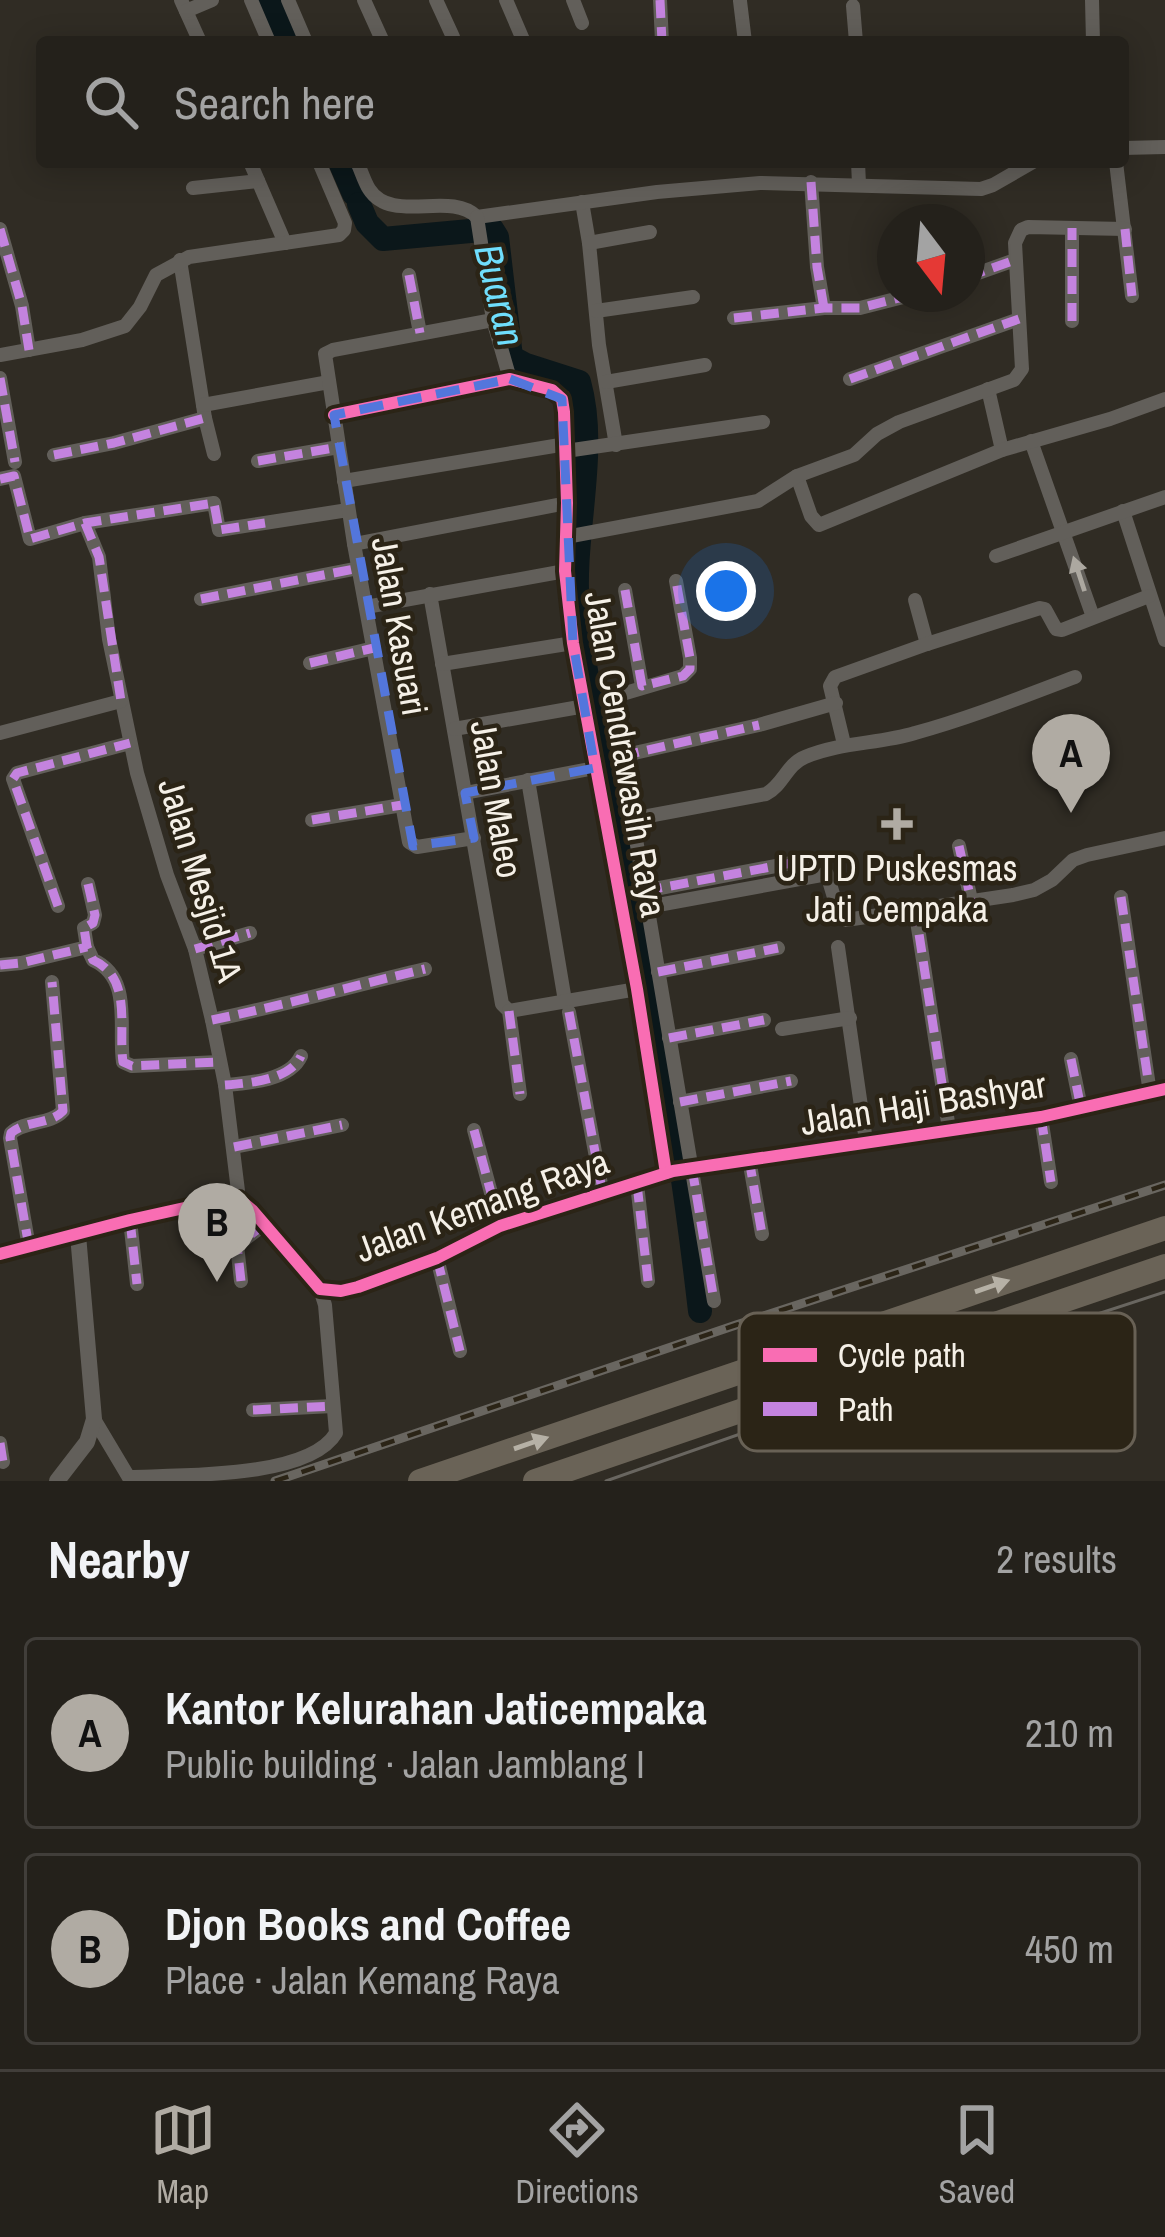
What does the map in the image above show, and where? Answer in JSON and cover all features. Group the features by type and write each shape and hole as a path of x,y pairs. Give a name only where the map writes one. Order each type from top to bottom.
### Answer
{"highway":[{"path":"913,1313 1165,1228"},
{"path":"1028,1313 1165,1266"},
{"path":"420,1481 739,1372"},
{"path":"535,1481 739,1412"}],"street":[{"path":"197,36 184,5 212,0"},
{"path":"251,0 266,36"},
{"path":"288,0 303,36"},
{"path":"364,0 379,36"},
{"path":"436,0 453,36"},
{"path":"506,0 521,36"},
{"path":"573,0 582,23"},
{"path":"660,0 662,36"},
{"path":"1092,0 1093,36"},
{"path":"740,1 744,36"},
{"path":"853,6 856,36"},
{"path":"1129,148 1165,147"},
{"path":"252,168 285,243"},
{"path":"0,355 82,340 125,326 156,274 180,260 339,235 345,223 322,168"},
{"path":"334,415 510,379 493,320 479,228 466,208 392,205 370,191 360,168"},
{"path":"759,168 760,183"},
{"path":"858,168 859,184"},
{"path":"479,228 583,202 760,183 981,189 1023,168"},
{"path":"1117,168 1132,296"},
{"path":"193,188 258,182"},
{"path":"811,182 827,308"},
{"path":"583,202 616,445"},
{"path":"575,535 758,501 797,476 854,454 899,422 1019,376 1015,243 1021,230 1036,226 1125,229"},
{"path":"1072,228 1072,321"},
{"path":"0,229 29,350"},
{"path":"589,243 650,232"},
{"path":"180,260 214,454"},
{"path":"985,271 1016,260"},
{"path":"409,275 420,332 493,320"},
{"path":"596,310 693,297"},
{"path":"734,319 877,304"},
{"path":"850,379 1019,319"},
{"name":"Jalan Kasuari","path":"420,332 325,354 348,510 410,842 413,846 474,838"},
{"path":"606,382 705,365"},
{"path":"0,378 15,462"},
{"name":"Jalan Cendrawasih Raya","path":"510,379 552,390 562,399 577,447 567,503 575,535 565,571 573,643 595,768 638,937 637,989 680,1170"},
{"path":"54,455 114,443 204,411 329,382"},
{"path":"988,389 1002,450"},
{"path":"797,476 819,524 1002,450 1165,398"},
{"path":"344,481 763,422"},
{"path":"1031,441 1093,617"},
{"path":"258,461 339,447"},
{"path":"0,479 14,476 30,538 85,523 214,503 220,530 348,510"},
{"path":"996,556 1165,497"},
{"path":"354,544 567,503"},
{"path":"1123,511 1165,640"},
{"name":"Jalan Mesjid 1A","path":"85,523 99,557 130,742 162,859 195,949 212,1020 239,1199"},
{"path":"201,599 359,568"},
{"path":"366,607 565,571"},
{"path":"676,580 690,669 683,676 611,697 646,899 638,937 658,972 680,1102 680,1170 714,1301"},
{"path":"625,590 642,686"},
{"name":"Jalan Maleo","path":"430,594 502,1004 509,1011 520,1094"},
{"path":"844,744 830,686 835,677 1040,608 1059,630 1149,596"},
{"path":"915,600 927,644"},
{"path":"442,664 573,643"},
{"path":"310,663 374,649"},
{"path":"632,819 766,794 779,786 787,769 800,758 844,744 909,735 1075,677"},
{"path":"0,733 121,701"},
{"path":"621,756 836,703"},
{"path":"454,729 585,706"},
{"path":"58,906 13,778 17,773 130,742"},
{"path":"465,793 595,768"},
{"path":"528,780 603,1195"},
{"path":"312,820 402,805"},
{"path":"646,899 827,874 838,914 846,920 1034,890 1073,860 1165,838"},
{"path":"959,846 971,900"},
{"path":"646,899 802,861"},
{"path":"88,884 95,915 93,923 84,928 87,947 93,960 113,977 122,998 123,1062 132,1066 219,1062"},
{"path":"1121,897 1158,1091"},
{"path":"915,908 949,1129"},
{"path":"195,949 250,933"},
{"path":"0,964 87,947"},
{"path":"838,947 866,1141"},
{"path":"658,972 778,948"},
{"path":"212,1020 310,1000 425,968"},
{"path":"29,1247 10,1138 19,1126 57,1117 63,1111 52,982"},
{"path":"509,1011 567,1006 637,989"},
{"path":"782,1029 850,1018"},
{"path":"669,1038 764,1020"},
{"path":"225,1085 285,1073 295,1068 301,1056"},
{"path":"1071,1059 1082,1108"},
{"path":"680,1102 791,1081"},
{"name":"Jalan Haji Bashyar","path":"680,1170 1041,1118 1158,1091"},
{"path":"1041,1118 1051,1182"},
{"path":"234,1147 342,1125"},
{"path":"474,1130 500,1226"},
{"path":"749,1159 762,1234"},
{"name":"Jalan Kemang Raya","path":"239,1199 320,1289 340,1291 436,1258 500,1226 680,1170"},
{"path":"637,1184 648,1281"},
{"path":"0,1254 130,1220 239,1199"},
{"path":"130,1220 137,1284"},
{"path":"242,1281 237,1245 265,1224"},
{"path":"57,1481 87,1442 94,1419 78,1234"},
{"path":"436,1258 460,1351"},
{"path":"94,1419 130,1479 259,1470 314,1453 336,1432 320,1289"},
{"path":"253,1410 333,1406"},
{"path":"0,1443 3,1462"}],"highlighted area":[{"path":"510,379 562,399 573,643 595,768 465,793 474,838 413,846 334,415"}],"waterway":[{"name":"Buaran","path":"268,0 284,36"},
{"name":"Buaran","path":"343,168 354,194"},
{"name":"Buaran","path":"359,204 367,223 383,239 492,229 497,237 511,357 579,382 586,437 577,582 580,630 667,1082 700,1311"}],"tram line":[{"path":"1101,1313 1165,1292"},
{"path":"606,1481 739,1434"}],"railway":[{"path":"773,1313 1165,1185"},
{"path":"275,1481 739,1324"}],"marked path":[{"path":"660,0 662,36"},
{"path":"811,182 824,308"},
{"path":"1072,228 1072,321"},
{"path":"0,229 29,350"},
{"path":"1125,229 1132,296"},
{"path":"985,271 1015,260"},
{"path":"409,275 420,333"},
{"path":"734,318 877,304"},
{"path":"850,379 1019,319"},
{"path":"0,378 15,462"},
{"path":"54,455 205,418"},
{"path":"258,461 339,447"},
{"path":"0,479 14,476 30,539 85,523 214,503 219,530 265,523"},
{"path":"85,523 99,557 121,701"},
{"path":"201,599 359,568"},
{"path":"625,590 642,686 683,676 690,669 676,581"},
{"path":"310,663 374,648"},
{"path":"621,756 759,725"},
{"path":"58,906 13,779 17,773 130,743"},
{"path":"312,820 402,805"},
{"path":"959,846 971,900"},
{"path":"644,891 802,861"},
{"path":"88,884 95,915 93,923 84,928 87,947 119,991 123,1062 132,1066 219,1062"},
{"path":"1121,897 1150,1093"},
{"path":"915,908 949,1129"},
{"path":"195,949 250,933"},
{"path":"0,965 87,947"},
{"path":"658,972 778,948"},
{"path":"212,1020 425,969"},
{"path":"29,1247 10,1138 17,1129 63,1111 52,982"},
{"path":"509,1011 520,1094"},
{"path":"569,1012 603,1195"},
{"path":"669,1038 764,1020"},
{"path":"225,1085 279,1075 301,1056"},
{"path":"1071,1059 1081,1108"},
{"path":"680,1102 791,1081"},
{"path":"1041,1117 1051,1182"},
{"path":"234,1147 342,1125"},
{"path":"474,1130 500,1226"},
{"path":"749,1159 762,1234"},
{"path":"692,1168 714,1301"},
{"path":"637,1184 648,1281"},
{"path":"130,1220 137,1284"},
{"path":"241,1281 237,1245 265,1224"},
{"path":"437,1258 460,1351"},
{"path":"253,1410 333,1406"},
{"path":"0,1443 3,1462"}],"cycle path":[{"path":"334,415 510,379 552,390 562,399 565,571 573,643 666,1173"},
{"path":"0,1254 130,1220 239,1199 320,1289 341,1291 437,1258 500,1226 673,1171 1041,1117 1165,1089"}],"place":[{"name":"Kantor Kelurahan Jaticempaka","path":"1071,813"},
{"name":"UPTD Puskesmas Jati Cempaka","path":"897,824"},
{"name":"Djon Books and Coffee","path":"217,1282"}]}
